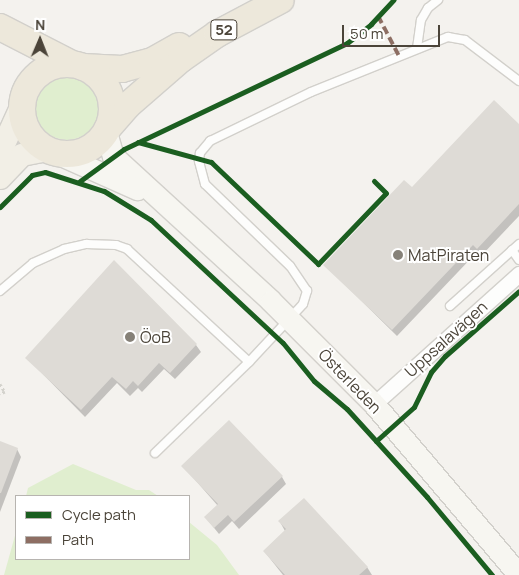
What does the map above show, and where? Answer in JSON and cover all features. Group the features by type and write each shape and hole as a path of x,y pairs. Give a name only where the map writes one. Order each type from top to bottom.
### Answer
{"highway":[{"name":"52","path":"23,102 38,74 54,65 77,65 122,70 152,61 260,0"},
{"name":"52","path":"52,151 83,152 98,142 127,106 180,59 217,34 281,0"},
{"name":"52","path":"0,28 100,77 109,90 113,105 107,130"},
{"path":"0,34 25,61 28,77 23,102 29,133 52,151"}],"main road":[{"path":"0,153 23,102"},
{"path":"0,178 22,155 52,151"}],"street":[{"name":"Österleden","path":"107,130 113,156 288,318 374,404 519,575"},
{"name":"Österleden","path":"52,151 97,168 164,203"},
{"name":"Uppsalavägen","path":"374,404 519,274"}],"lane":[{"path":"417,48 421,20 428,8 438,0"},
{"path":"155,453 249,362 306,297 303,281 204,184 199,170 200,153 217,136 417,48 448,37 458,37 519,81"},
{"path":"0,291 33,263 64,249 86,244 116,244 127,249 249,362"},
{"path":"450,306 519,244"},
{"path":"512,250 519,260"}],"path":[{"path":"0,384 5,392 0,394"}],"green space":[{"path":"61,76 73,76 90,85 97,96 99,108 97,120 90,131 73,140 61,140 49,135 40,126 35,114 35,102 40,90 49,81"},
{"path":"73,464 136,490 149,490 156,495 26,495 28,488"},
{"path":"190,523 217,545 239,575 4,575 15,536 15,560 190,560"}],"building":[{"path":"494,100 519,124 519,204 477,249 473,245 392,330 323,265 404,180 412,187"},
{"name":"ÖoB","path":"114,260 197,344 170,373 159,363 138,386 133,381 126,389 112,377 81,410 25,358"},
{"path":"229,420 283,476 234,522 228,515 214,528 204,517 218,504 181,466"},
{"path":"0,441 18,448 1,493 0,493"},
{"path":"304,498 368,567 359,575 285,575 263,551 286,529 278,521"}],"marked path":[{"path":"378,16 399,56"}],"cycle path":[{"path":"80,181 124,149 347,43 371,24 393,0"},
{"path":"138,142 211,162 318,264 386,193 374,181"},
{"path":"0,207 32,175 45,172 104,191 151,220 283,343 314,381 347,409 427,497 492,575"},
{"path":"376,441 414,407 431,372 445,356 519,291"}],"place":[{"name":"MatPiraten","path":"398,255"},
{"name":"ÖoB","path":"130,337"}]}
